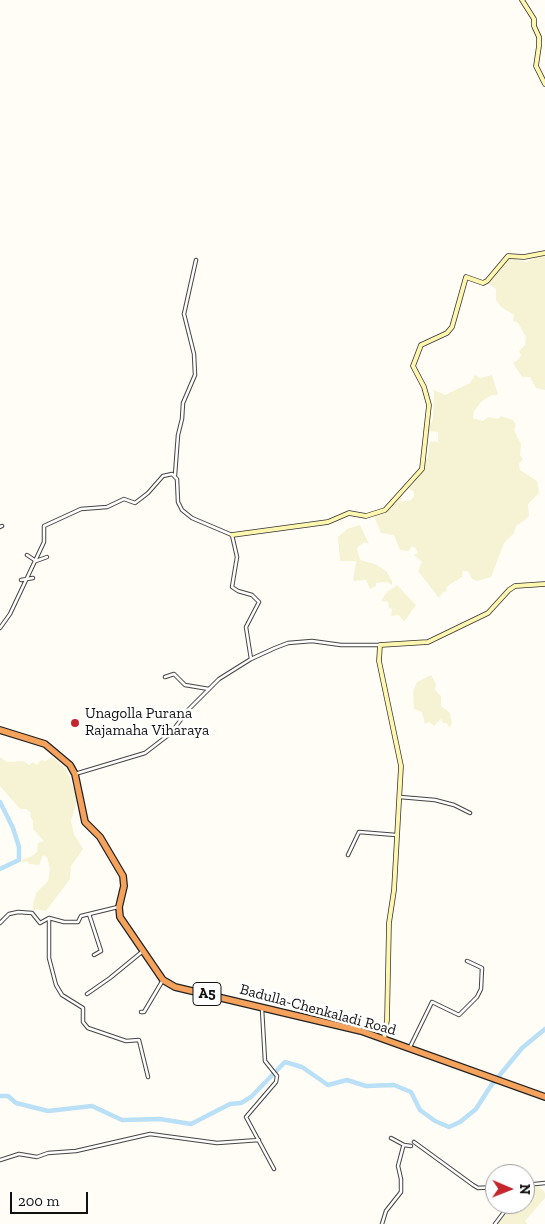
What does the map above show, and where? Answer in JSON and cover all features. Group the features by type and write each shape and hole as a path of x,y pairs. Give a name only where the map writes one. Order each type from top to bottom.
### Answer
{"highway":[{"path":"0,730 45,744 68,763 75,774 85,822 100,836 123,876 124,886 119,907 120,917 163,980"},
{"name":"Badulla-Chenkaladi Road","path":"163,980 175,987 262,1007 384,1039 545,1097"}],"main road":[{"path":"522,0 534,19 534,26 539,37 540,46 536,66 545,84"},
{"path":"232,535 328,522 349,513 366,516 385,510 422,469 429,405 426,392 413,366 421,345 447,333 452,327 466,276 483,283 487,281 508,256 524,257 545,253"},
{"path":"384,1039 387,1020 389,923 394,890 396,835 400,798 400,753 394,736 379,661 380,645 428,642 488,613 515,586 545,584"}],"street":[{"path":"196,260 184,314 194,354 195,370 194,380 183,403 178,435 175,476 178,485 178,502 182,510 192,518 232,535 237,557 232,587 252,595 259,602 246,627 250,659"},
{"path":"0,628 10,614 36,561 46,537 44,526 81,509 107,507 124,500 135,503 148,494 163,476 175,476"},
{"path":"27,555 36,561"},
{"path":"36,561 47,557"},
{"path":"21,580 33,578"},
{"path":"75,774 145,753 171,733 188,710 219,678 250,659 295,642 380,645"},
{"path":"165,677 174,674 185,685 208,689"},
{"path":"400,798 436,800 454,805 470,814"},
{"path":"348,855 360,832 396,835"},
{"path":"0,923 9,914 18,912 32,913 40,923 49,918 64,922 78,922 81,916 119,907"},
{"path":"89,914 101,951 94,955"},
{"path":"49,918 49,958 56,985 62,995 83,1008 83,1022 88,1028 126,1041 139,1040 148,1077"},
{"path":"87,994 143,951"},
{"path":"409,1048 432,1002 459,1015 477,997 481,989 482,968 467,960"},
{"path":"141,1012 144,1013 163,980"},
{"path":"262,1007 265,1061 277,1076 276,1082 246,1115 274,1169"},
{"path":"0,1160 19,1154 37,1157 48,1153 76,1151 150,1134 217,1143 259,1140"},
{"path":"391,1138 404,1145 411,1146"},
{"path":"414,1142 478,1188 485,1188"},
{"path":"382,1224 386,1210 401,1192 398,1166 404,1145"}],"shaded area":[{"path":"542,255 545,257 545,390 536,388 530,377 522,377 513,363 521,355 519,351 525,345 526,337 518,323 513,321 514,315 501,307 496,300 496,289 489,284 493,275 505,262 512,258 526,262"},
{"path":"475,375 480,378 492,375 498,395 492,395 482,401 474,411 473,418 483,421 488,417 498,419 501,416 513,420 516,425 514,430 521,444 520,455 523,459 519,464 520,470 537,481 539,493 528,504 529,516 516,526 514,533 504,543 491,577 477,581 472,579 468,571 463,571 462,577 449,585 446,588 447,591 443,592 439,598 418,571 422,562 414,555 418,553 416,549 412,546 409,551 400,550 394,535 381,533 374,516 388,510 402,494 401,502 411,500 414,496 414,492 409,488 424,470 425,462 428,458 429,444 431,441 438,442 438,432 428,431 433,419 434,390 445,395 470,383"},
{"path":"360,525 369,544 364,542 357,548 360,560 375,564 386,571 392,581 392,585 387,582 376,583 376,586 370,589 366,580 353,581 356,561 340,561 338,537 347,529"},
{"path":"397,585 416,605 404,622 399,615 391,616 392,609 389,608 388,602 381,601 387,592"},
{"path":"431,675 436,684 435,690 441,696 441,706 450,713 452,724 449,727 441,719 434,726 429,722 425,724 422,712 414,709 413,691 417,682"},
{"path":"0,757 7,762 23,761 29,765 33,762 37,765 41,760 46,761 52,757 66,769 76,795 77,801 71,821 74,834 83,849 71,866 70,879 46,911 35,909 33,911 33,903 37,892 48,881 50,869 47,857 43,855 39,865 29,864 27,861 22,863 22,860 37,852 38,843 44,841 33,829 31,813 26,809 20,809 0,786"},
{"path":"535,1185 538,1185 545,1193 545,1198 535,1210"},
{"path":"505,1214 531,1214 525,1221 528,1224 498,1224"}],"waterway":[{"path":"0,802 13,828 19,847 19,860 0,869"},
{"path":"0,1096 8,1096 16,1103 48,1111 92,1106 122,1120 160,1119 191,1124 230,1104 241,1103 251,1097 285,1062 302,1067 328,1085 347,1080 366,1086 394,1085 411,1092 420,1110 435,1121 449,1127 460,1122 476,1109 490,1087 522,1048 545,1029"}],"place":[{"name":"Unagolla Purana Rajamaha Viharaya","path":"75,723"}]}
